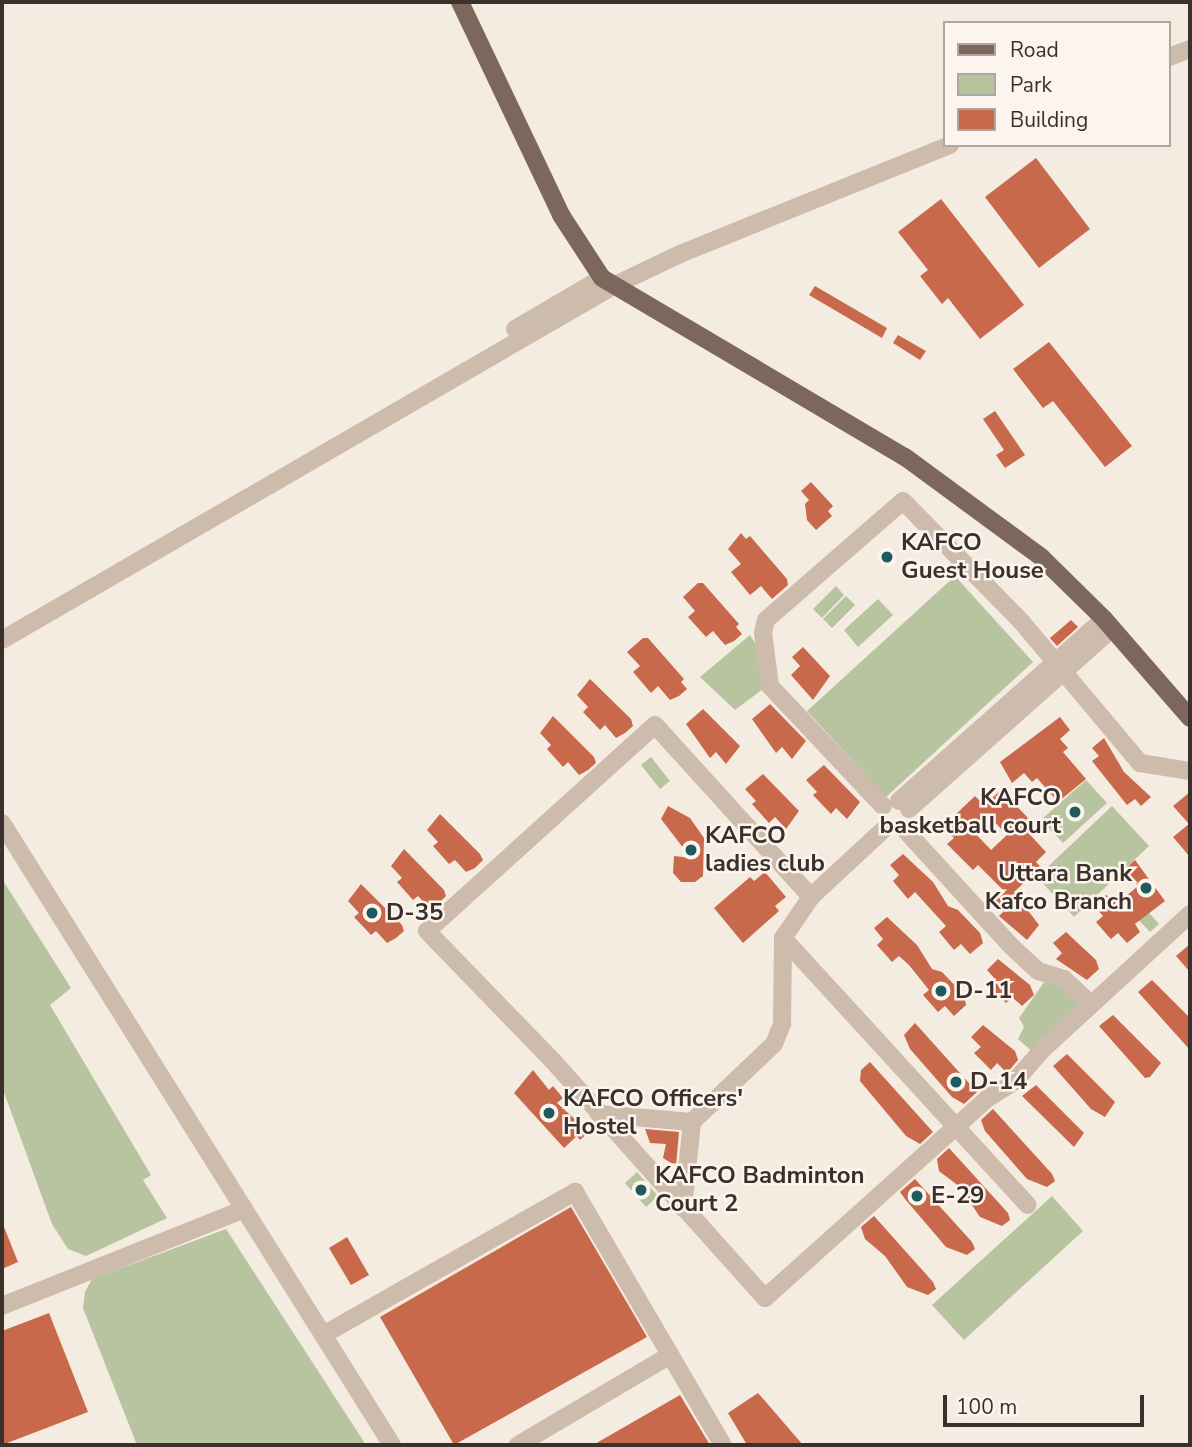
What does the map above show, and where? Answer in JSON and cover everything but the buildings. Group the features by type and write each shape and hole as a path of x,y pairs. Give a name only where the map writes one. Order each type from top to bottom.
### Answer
{"main road":[{"path":"460,2 561,215 608,281 905,457 1041,557 1108,624 1190,718"}],"street":[{"path":"1171,56 1190,49"},
{"path":"2,630 608,281 945,147"},
{"path":"2,640 608,281"},
{"path":"906,831 911,820 897,805 770,686 763,633 766,620 903,500 1060,666 1140,763 1190,771"},
{"path":"906,831 894,834 883,830 878,820 1108,624"},
{"path":"811,897 655,725 427,930 599,1114 765,1298 988,1098 1015,1082 1091,1004 1190,914"},
{"path":"2,823 393,1445"},
{"path":"683,1209 692,1122 780,1035 783,938 811,897 883,830"},
{"path":"906,831 1010,945 1038,971 1064,979 1091,1004"},
{"path":"783,938 1028,1205"},
{"path":"599,1114 692,1122"},
{"path":"323,1335 575,1192 723,1445"},
{"path":"2,1306 244,1209"},
{"path":"518,1445 670,1355"}],"green space":[{"path":"955,576 1033,662 886,797 807,711"},
{"path":"836,586 844,595 822,618 813,609"},
{"path":"846,596 855,605 832,628 823,619"},
{"path":"878,599 893,615 858,647 844,630"},
{"path":"750,635 762,654 763,689 735,710 700,677"},
{"path":"651,757 670,781 660,789 641,765"},
{"path":"1086,780 1107,803 1063,843 1041,820"},
{"path":"1112,806 1149,846 1074,917 1037,877"},
{"path":"2,879 71,988 50,1005 151,1175 143,1180 167,1218 86,1256 68,1249 52,1224 2,1087"},
{"path":"1141,904 1159,924 1150,932 1132,913"},
{"path":"1047,978 1085,1004 1034,1053 1018,1039 1024,1027 1019,1018"},
{"name":"KAFCO Badminton Court 2","path":"637,1172 658,1196 646,1207 625,1183"},
{"path":"1052,1196 1083,1231 964,1340 932,1305"},
{"path":"226,1229 366,1445 137,1445 83,1308 85,1292 92,1279"}],"place":[{"name":"KAFCO Guest House","path":"887,557"},
{"name":"KAFCO basketball court","path":"1075,812"},
{"name":"KAFCO ladies club","path":"691,850"},
{"name":"Uttara Bank Kafco Branch","path":"1146,888"},
{"name":"D-35","path":"372,913"},
{"name":"D-11","path":"941,991"},
{"name":"D-14","path":"956,1082"},
{"name":"KAFCO Officers' Hostel","path":"549,1113"},
{"name":"KAFCO Badminton Court 2","path":"641,1190"},
{"name":"E-29","path":"917,1196"}]}
